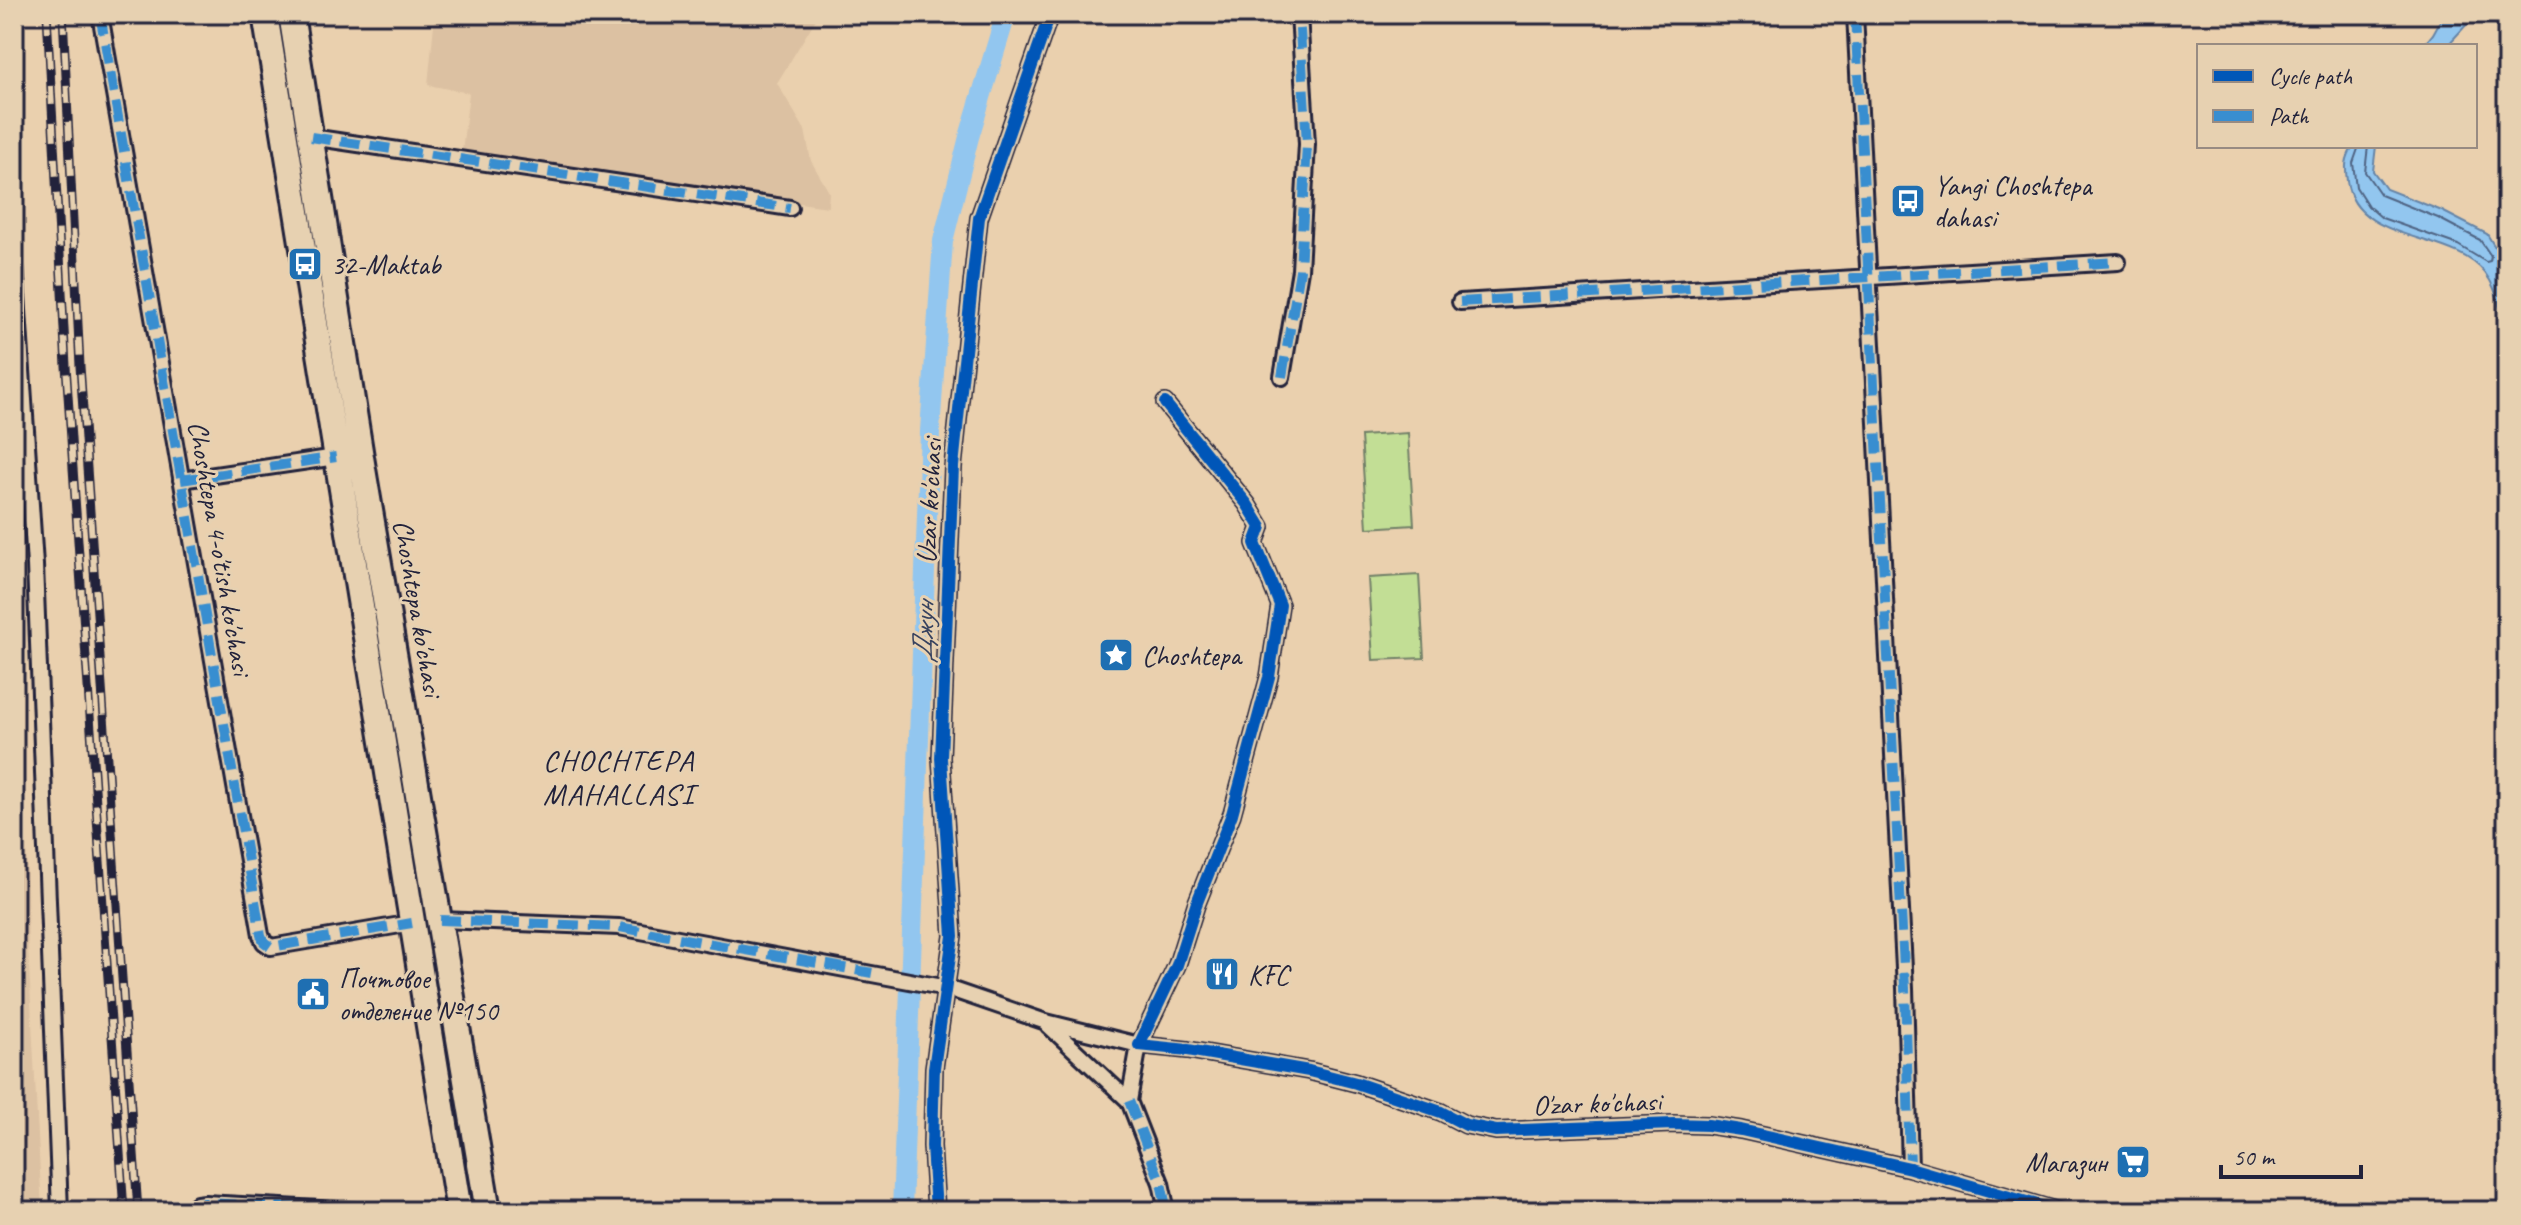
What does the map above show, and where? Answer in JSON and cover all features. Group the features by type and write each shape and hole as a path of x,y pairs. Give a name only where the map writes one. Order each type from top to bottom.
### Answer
{"main road":[{"name":"Choshtepa ko'chasi","path":"265,14 459,1211"},
{"name":"Choshtepa ko'chasi","path":"291,14 488,1211"},
{"path":"368,652 394,645"}],"street":[{"name":"Choshtepa 4-o'tish ko'chasi","path":"100,14 264,942 271,947 280,946 412,923"},
{"name":"Uzar ko'chasi","path":"936,1211 932,1146 934,1068 940,987 953,936 941,758 953,467 979,218 1050,14"},
{"path":"1282,377 1300,270 1307,144 1299,14"},
{"path":"1855,14 1905,988 1910,1168"},
{"path":"311,137 790,208"},
{"path":"14,250 35,565 60,1211"},
{"path":"1460,302 2118,262"},
{"path":"1129,1101 1139,1045 1177,965 1196,905 1232,814 1269,677 1280,605 1255,543 1261,527 1247,504 1165,403"},
{"path":"181,480 336,457"},
{"path":"440,920 619,927 940,987 1046,1022 1139,1045"},
{"path":"1046,1022 1129,1101 1161,1183 1167,1211"},
{"name":"O'zar ko'chasi","path":"1139,1045 1188,1050 1309,1071 1356,1083 1441,1112 1466,1125 1496,1131 1708,1125 1741,1130 1910,1168 2058,1211"},
{"path":"189,1211 197,1204 205,1203 357,1211"}],"shaded area":[{"path":"435,14 819,14 777,83 805,130 811,161 829,192 828,207 584,173 462,151 469,93 428,85"},
{"path":"26,814 28,947 42,1211 14,1211 14,816"}],"green space":[{"path":"1408,433 1414,525 1367,528 1361,436"},
{"path":"1419,575 1424,658 1373,660 1368,578"}],"water":[{"path":"2444,14 2469,14 2468,23 2449,44 2425,44"},
{"path":"2352,148 2376,148 2373,171 2386,189 2442,211 2487,234 2507,267 2507,381 2500,311 2485,273 2451,250 2386,227 2367,216 2354,201 2347,181 2348,155"}],"waterway":[{"name":"Джун","path":"902,1211 930,431 943,241 969,137 1006,14"}],"railway":[{"path":"47,14 66,366 124,1211"},
{"path":"63,14 80,366 138,1211"}],"marked path":[{"path":"100,14 261,935 271,947 412,923"},
{"path":"1282,377 1300,270 1307,144 1299,14"},
{"path":"1855,14 1905,988 1910,1168"},
{"path":"311,137 790,208"},
{"path":"1460,302 2118,262"},
{"path":"181,480 336,457"},
{"path":"440,920 619,927 872,973"},
{"path":"1129,1101 1161,1183 1167,1211"},
{"path":"189,1211 197,1204 205,1203 357,1211"}],"cycle path":[{"path":"936,1211 932,1146 934,1068 953,936 941,758 953,467 979,218 1050,14"},
{"path":"1165,403 1247,504 1261,527 1255,543 1280,605 1269,677 1232,814 1196,905 1177,965 1139,1045 1188,1050 1309,1071 1356,1083 1441,1112 1466,1125 1496,1131 1673,1124 1741,1130 1910,1168 2058,1211"}],"place":[{"name":"Yangi Choshtepa dahasi","path":"1908,201"},
{"name":"32-Maktab","path":"305,264"},
{"name":"Choshtepa","path":"1116,655"},
{"name":"KFC","path":"1222,974"},
{"name":"Почтовое отделение №150","path":"313,994"},
{"name":"Магазин","path":"2133,1162"}],"district":[{"name":"CHOCHTEPA MAHALLASI","path":"619,777"}]}
